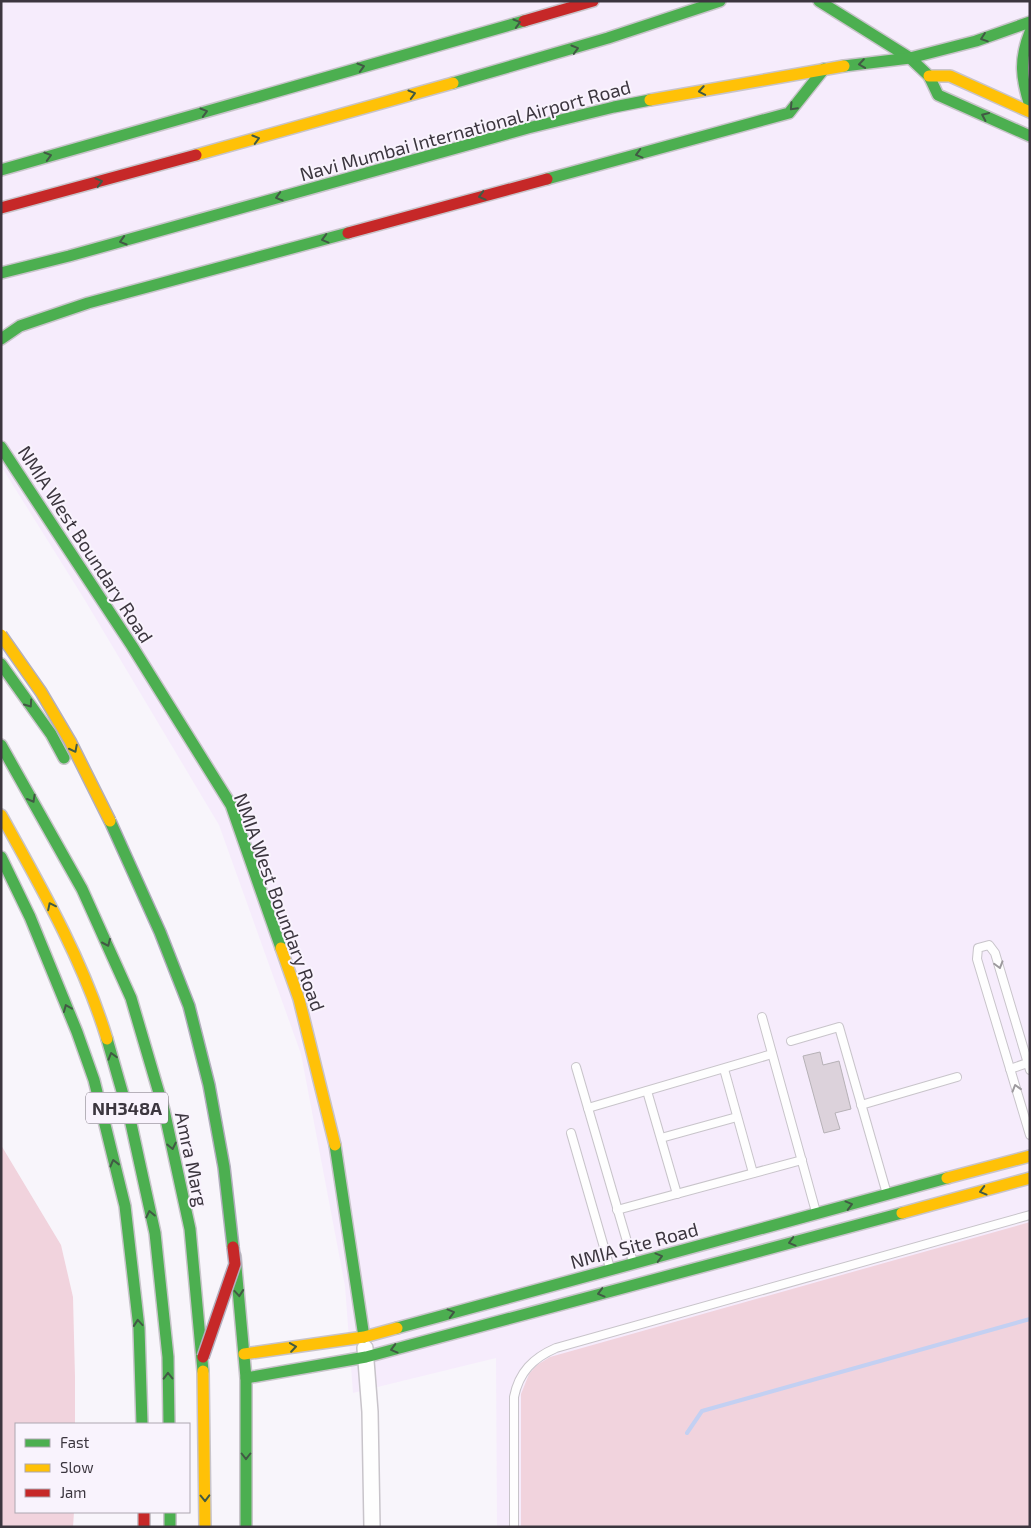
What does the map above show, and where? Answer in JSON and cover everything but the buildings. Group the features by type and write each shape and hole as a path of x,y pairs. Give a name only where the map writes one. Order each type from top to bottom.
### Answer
{"main road":[{"path":"1,170 593,1"},
{"path":"1,208 606,40 720,1"},
{"path":"819,1 910,58 929,76 938,95 1030,136"},
{"name":"Navi Mumbai International Airport Road","path":"1,273 69,256 528,128 614,107 824,70 910,58 976,41 1030,22"},
{"path":"1030,32 1024,46 1021,75 1030,106"},
{"path":"1,339 20,326 88,304 789,113 824,70"},
{"path":"929,76 950,76 1030,112"},
{"path":"1,202 52,195"},
{"path":"14,281 69,256"},
{"name":"NMIA West Boundary Road","path":"1,447 132,646 231,805 299,999 334,1136 364,1337"},
{"path":"1,634 70,740 106,811 156,923 189,1006 209,1085 224,1167 235,1264 203,1357"},
{"path":"1,664 51,734 69,767"},
{"name":"Amra Marg","path":"1,745 82,889 131,998 164,1110 190,1229 203,1357 205,1527"},
{"path":"78,783 124,865 197,1020 237,1269 246,1378 246,1527"},
{"name":"NH348A","path":"1,815 51,905 98,1010 130,1119 154,1233 168,1357 169,1423"},
{"path":"1,857 30,917 80,1040 94,1080 123,1196 139,1328 142,1423"},
{"name":"NMIA Site Road","path":"244,1354 364,1337 817,1214 890,1205 1030,1156"},
{"path":"246,1378 366,1357 890,1205 1030,1178"},
{"path":"144,1513 144,1527"},
{"path":"170,1513 170,1527"}],"street":[{"path":"364,1337 370,1412 372,1527"}],"lane":[{"path":"1010,1069 1029,1065 995,953 989,945 978,948 977,959 1010,1069 1030,1135"},
{"path":"762,1018 817,1214"},
{"path":"791,1041 839,1028 890,1205"},
{"path":"588,1108 772,1054"},
{"path":"576,1067 633,1264"},
{"path":"724,1068 753,1173"},
{"path":"861,1104 957,1077"},
{"path":"647,1091 677,1194"},
{"path":"661,1138 737,1117"},
{"path":"571,1133 610,1270"},
{"path":"617,1210 802,1160"},
{"path":"514,1527 514,1397 519,1379 538,1357 556,1348 1030,1214"}],"shaded area":[{"path":"1,1 1030,1 1030,1527 497,1527 496,1358 353,1393 345,1286 301,1054 219,825 83,597 1,466"},
{"path":"1,1145 61,1245 73,1297 75,1423 15,1423 15,1513 74,1513 73,1527 1,1527"},
{"path":"1030,1222 1030,1527 521,1527 521,1394 529,1374 537,1365 550,1357"}],"waterway":[{"path":"687,1433 702,1411 1030,1319"}],"traffic: fast":[{"path":"453,83 608,38 720,1"},
{"path":"819,1 910,58 929,76 938,95 1030,136"},
{"path":"1,170 524,21"},
{"path":"844,66 910,58 976,41 1030,22"},
{"path":"1030,32 1024,51 1022,69 1030,106"},
{"path":"547,179 789,113 824,69"},
{"path":"1,273 69,256 528,128 650,100"},
{"path":"1,339 20,326 88,303 348,233"},
{"path":"1,447 132,646 231,805 281,948"},
{"path":"1,664 51,734 64,758"},
{"path":"1,745 82,889 131,998 164,1110 190,1229 203,1371"},
{"path":"110,821 160,932 189,1006 209,1085 224,1167 233,1247"},
{"path":"1,857 30,917 77,1032 94,1080 125,1206 139,1328 142,1423"},
{"path":"107,1039 130,1119 155,1233 168,1357 169,1423"},
{"path":"335,1145 364,1337"},
{"path":"397,1328 947,1178"},
{"path":"246,1378 366,1357 902,1213"},
{"path":"235,1256 246,1378 246,1527"},
{"path":"170,1513 170,1527"}],"traffic: slow":[{"path":"650,100 844,66"},
{"path":"929,76 950,76 1030,112"},
{"path":"196,155 453,83"},
{"path":"1,635 41,692 70,741 110,821"},
{"path":"1,815 60,924 86,981 107,1039"},
{"path":"281,948 299,999 335,1145"},
{"path":"947,1178 1030,1156"},
{"path":"902,1213 1030,1178"},
{"path":"244,1354 364,1337 397,1328"},
{"path":"203,1371 205,1527"}],"traffic: jam":[{"path":"524,21 593,1"},
{"path":"1,208 196,155"},
{"path":"348,233 547,179"},
{"path":"203,1357 235,1264 233,1247"},
{"path":"144,1513 144,1527"}]}
